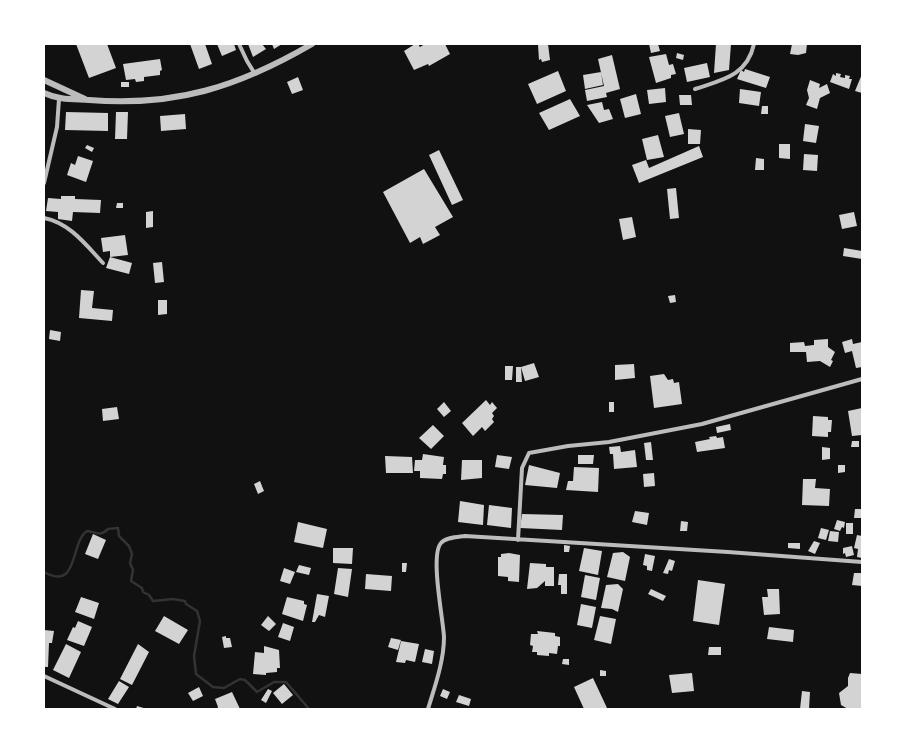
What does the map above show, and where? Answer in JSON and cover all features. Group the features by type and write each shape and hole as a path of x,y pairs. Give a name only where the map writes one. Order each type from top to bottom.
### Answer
{"street":[{"path":"240,44 246,61 255,74"},
{"path":"44,92 59,98 119,101 184,96 205,92 255,74 312,44"},
{"path":"695,88 733,76 745,64 754,44"},
{"path":"44,80 87,100"},
{"path":"44,183 57,127 59,98"},
{"path":"44,218 55,220 68,227 104,263"},
{"path":"518,540 522,468 529,453 568,446 609,442 702,424 862,379"},
{"path":"428,709 441,661 444,639 437,567 437,551 442,542 449,539 465,536 728,552 862,562"},
{"path":"44,676 115,709"}],"building":[{"path":"76,44 107,44 116,68 89,78"},
{"path":"190,44 205,44 212,64 199,69"},
{"path":"217,44 234,44 236,50 222,56"},
{"path":"248,44 262,44 266,49 253,57"},
{"path":"272,44 282,44 274,49"},
{"path":"415,44 418,44 420,47 425,44 445,44 450,54 429,66 428,64 414,70 404,51"},
{"path":"548,44 550,60 542,62 541,59 539,60 538,45"},
{"path":"649,44 658,44 660,51 651,53"},
{"path":"716,44 731,44 729,70 714,73"},
{"path":"792,44 807,44 806,53 798,55 790,54"},
{"path":"677,53 684,55 683,60 676,58"},
{"path":"666,54 669,65 673,64 676,74 671,75 671,78 656,83 649,57"},
{"path":"612,55 620,89 606,93 607,97 587,101 585,90 604,86 598,59"},
{"path":"160,59 162,70 160,71 160,75 144,77 144,81 136,82 135,79 126,80 123,64"},
{"path":"707,63 710,77 687,82 684,68"},
{"path":"745,69 770,77 766,88 737,79 741,70 744,72"},
{"path":"558,71 566,91 537,104 528,84"},
{"path":"601,72 603,85 585,89 583,75"},
{"path":"836,73 841,74 840,77 845,78 845,75 850,76 849,79 852,79 849,89 830,82 833,74 836,76"},
{"path":"862,74 862,93 855,91"},
{"path":"298,77 303,90 292,94 287,82"},
{"path":"810,80 820,84 819,88 827,84 830,93 820,98 817,109 806,105 809,98 807,90"},
{"path":"121,82 129,82 129,87 121,87"},
{"path":"665,88 666,102 649,104 647,90"},
{"path":"740,89 761,92 759,106 739,103"},
{"path":"636,94 641,114 625,118 620,99"},
{"path":"679,95 691,95 692,105 680,105"},
{"path":"570,99 580,116 549,130 539,113"},
{"path":"602,102 604,110 609,109 613,119 599,123 587,105"},
{"path":"762,106 768,106 768,114 761,114"},
{"path":"66,112 108,113 108,131 65,130"},
{"path":"116,112 128,112 127,139 115,139"},
{"path":"679,113 684,134 670,137 665,116"},
{"path":"185,114 186,129 161,131 160,116"},
{"path":"805,124 819,126 816,143 803,141"},
{"path":"688,129 701,130 700,144 688,144"},
{"path":"658,135 664,157 647,160 642,139"},
{"path":"779,144 790,144 790,159 779,158"},
{"path":"87,145 94,148 92,152 85,148"},
{"path":"699,146 703,157 639,183 632,165 646,160 649,168"},
{"path":"439,150 463,200 452,205 429,155"},
{"path":"804,154 818,155 817,171 803,170"},
{"path":"78,156 93,161 86,182 67,175 71,163 75,165"},
{"path":"756,158 764,159 764,170 755,170"},
{"path":"424,169 453,217 435,227 440,235 423,244 420,237 410,243 383,192"},
{"path":"676,188 679,218 670,219 667,189"},
{"path":"61,196 75,196 75,199 101,200 100,213 73,212 72,221 58,219 58,212 46,211 48,198 61,199"},
{"path":"117,203 123,203 123,208 116,208"},
{"path":"153,211 153,227 146,228 146,212"},
{"path":"854,212 857,226 842,229 839,215"},
{"path":"632,217 636,237 623,240 619,219"},
{"path":"125,235 128,255 110,257 110,251 103,252 101,238"},
{"path":"844,248 862,251 862,259 843,256"},
{"path":"110,257 132,263 129,274 106,268"},
{"path":"162,262 164,282 155,283 153,263"},
{"path":"81,290 94,291 92,308 113,310 112,321 79,318"},
{"path":"675,295 676,302 670,303 668,296"},
{"path":"158,300 167,300 167,314 158,315"},
{"path":"50,330 61,332 60,341 49,339"},
{"path":"828,339 828,347 835,352 831,360 833,361 830,367 820,361 807,362 806,352 790,352 790,343 804,342 805,346 814,345 814,340"},
{"path":"852,339 853,344 862,342 862,367 856,368 852,351 845,353 842,342"},
{"path":"534,363 539,377 525,381 521,367"},
{"path":"634,364 635,378 615,380 615,365"},
{"path":"505,366 513,366 512,380 505,380"},
{"path":"516,367 521,367 522,382 516,382"},
{"path":"664,374 668,380 673,379 674,383 679,382 682,404 654,408 650,376"},
{"path":"486,400 490,405 492,402 497,408 492,413 494,416 492,419 494,422 485,431 482,427 473,436 462,423"},
{"path":"444,402 451,411 444,417 437,409"},
{"path":"609,402 614,402 614,412 609,412"},
{"path":"117,407 119,419 103,421 102,409"},
{"path":"862,408 862,435 852,436 848,411"},
{"path":"813,416 828,417 828,420 832,420 831,432 828,432 828,437 812,436"},
{"path":"730,424 731,430 717,433 716,427"},
{"path":"433,425 444,436 431,449 419,438"},
{"path":"716,436 717,438 723,437 725,448 697,452 695,442 710,439 709,437"},
{"path":"852,441 859,441 859,447 851,447"},
{"path":"651,442 653,460 646,460 644,443"},
{"path":"620,446 621,452 635,450 637,467 614,469 613,454 610,454 609,447"},
{"path":"822,447 830,448 830,459 822,460"},
{"path":"423,454 444,457 443,465 446,465 446,474 443,474 442,479 420,478 420,471 414,471 415,460 422,460"},
{"path":"497,455 512,457 509,469 495,467"},
{"path":"578,455 594,455 593,464 578,464"},
{"path":"385,456 412,457 413,473 386,473"},
{"path":"462,460 482,460 482,478 461,480"},
{"path":"529,465 560,473 557,488 525,485"},
{"path":"838,465 845,465 845,472 838,473"},
{"path":"574,467 599,468 598,492 566,490 568,481 573,481"},
{"path":"654,473 655,486 644,487 643,474"},
{"path":"803,479 816,479 815,488 830,489 829,506 802,505"},
{"path":"260,481 264,491 258,494 254,484"},
{"path":"460,501 484,505 483,525 458,522"},
{"path":"489,505 512,508 511,528 487,525"},
{"path":"855,509 862,509 862,518 854,518"},
{"path":"635,511 649,513 647,525 632,522"},
{"path":"522,514 563,515 562,530 520,528"},
{"path":"837,520 845,522 844,528 842,527 840,531 834,529"},
{"path":"681,521 688,522 687,531 680,531"},
{"path":"298,522 327,529 323,548 294,542"},
{"path":"846,523 853,523 853,534 846,534"},
{"path":"821,528 829,530 826,540 818,538"},
{"path":"830,531 839,532 838,542 828,541"},
{"path":"93,534 106,540 98,559 85,554"},
{"path":"857,535 862,536 862,558 857,557 858,549 854,548"},
{"path":"814,541 820,543 815,554 808,551"},
{"path":"788,543 800,543 800,549 788,548"},
{"path":"564,545 570,546 569,552 564,552"},
{"path":"852,546 854,555 846,557 845,553 843,554 843,548"},
{"path":"333,548 353,548 352,564 333,563"},
{"path":"584,548 602,551 598,575 579,571"},
{"path":"623,552 630,557 625,581 607,577 613,553"},
{"path":"509,553 520,555 519,582 508,581 508,577 498,576 498,557 501,557 501,554"},
{"path":"645,554 655,556 652,571 647,570 647,566 643,565"},
{"path":"669,559 675,561 672,571 669,570 668,574 663,573"},
{"path":"402,563 407,563 406,572 402,572"},
{"path":"530,563 546,564 546,567 554,567 554,586 545,586 545,581 537,588 527,589"},
{"path":"299,565 311,568 309,575 296,572"},
{"path":"284,568 295,572 290,584 280,581"},
{"path":"338,568 352,569 348,597 334,594"},
{"path":"854,573 862,573 862,586 852,585"},
{"path":"366,574 392,576 391,591 365,589"},
{"path":"559,574 567,574 567,594 561,594 561,585 558,585"},
{"path":"585,575 600,578 596,600 581,597"},
{"path":"698,580 725,584 719,625 693,621"},
{"path":"618,584 623,589 618,612 612,609 601,608 606,585"},
{"path":"651,589 666,596 663,601 648,594"},
{"path":"767,589 779,589 780,614 764,615 762,597 768,597"},
{"path":"317,594 329,596 325,617 319,615 315,622 312,622"},
{"path":"81,597 99,603 94,619 75,612"},
{"path":"287,597 304,601 304,604 307,605 303,621 282,614"},
{"path":"581,604 596,607 592,628 577,625"},
{"path":"164,616 188,630 179,644 155,631"},
{"path":"268,616 276,624 269,631 261,625"},
{"path":"600,616 616,619 611,644 594,640"},
{"path":"78,621 92,627 84,646 67,640 73,627 75,628"},
{"path":"283,623 294,627 290,641 278,637"},
{"path":"769,627 794,630 793,642 767,639"},
{"path":"44,630 54,631 52,643 49,643 48,667 44,667"},
{"path":"537,631 555,633 555,636 560,637 560,646 558,646 557,654 549,653 549,656 537,655 537,652 532,652 533,646 530,645 531,634 538,634"},
{"path":"226,636 226,638 230,638 232,647 224,648 222,637"},
{"path":"391,638 401,640 398,650 388,647"},
{"path":"401,641 419,644 415,662 406,660 405,663 396,662"},
{"path":"66,644 81,652 69,678 53,670"},
{"path":"138,644 149,652 132,685 120,679"},
{"path":"264,646 279,650 280,668 277,668 277,672 266,673 266,675 253,674 255,652 264,653"},
{"path":"709,647 721,647 721,655 708,655"},
{"path":"425,649 434,651 432,664 422,662"},
{"path":"563,659 569,659 569,665 562,664"},
{"path":"600,670 606,671 606,676 600,676"},
{"path":"692,673 694,691 672,693 669,675"},
{"path":"850,673 862,674 862,709 848,709 841,705 839,693 848,686 848,678"},
{"path":"593,678 607,708 584,709 574,687"},
{"path":"119,681 129,687 118,704 108,699"},
{"path":"284,684 293,695 282,704 273,693"},
{"path":"199,687 203,696 193,701 188,693"},
{"path":"268,689 272,691 266,703 261,700"},
{"path":"443,689 450,692 447,699 440,696"},
{"path":"802,691 810,692 809,709 800,709"},
{"path":"232,692 240,709 217,709 218,707 215,699"},
{"path":"459,695 471,699 469,706 456,702"},
{"path":"137,706 147,709 136,709"}],"waterway":[{"path":"44,572 55,576 63,576 69,571 78,545 87,531 103,533 108,529 118,528 119,536 129,546 132,554 130,563 133,570 131,581 142,588 143,592 149,595 153,601 173,599 185,601 186,604 197,611 200,621 194,656 196,674 213,687 224,688 240,679 245,680 257,692 274,682 286,682 309,709"}]}
